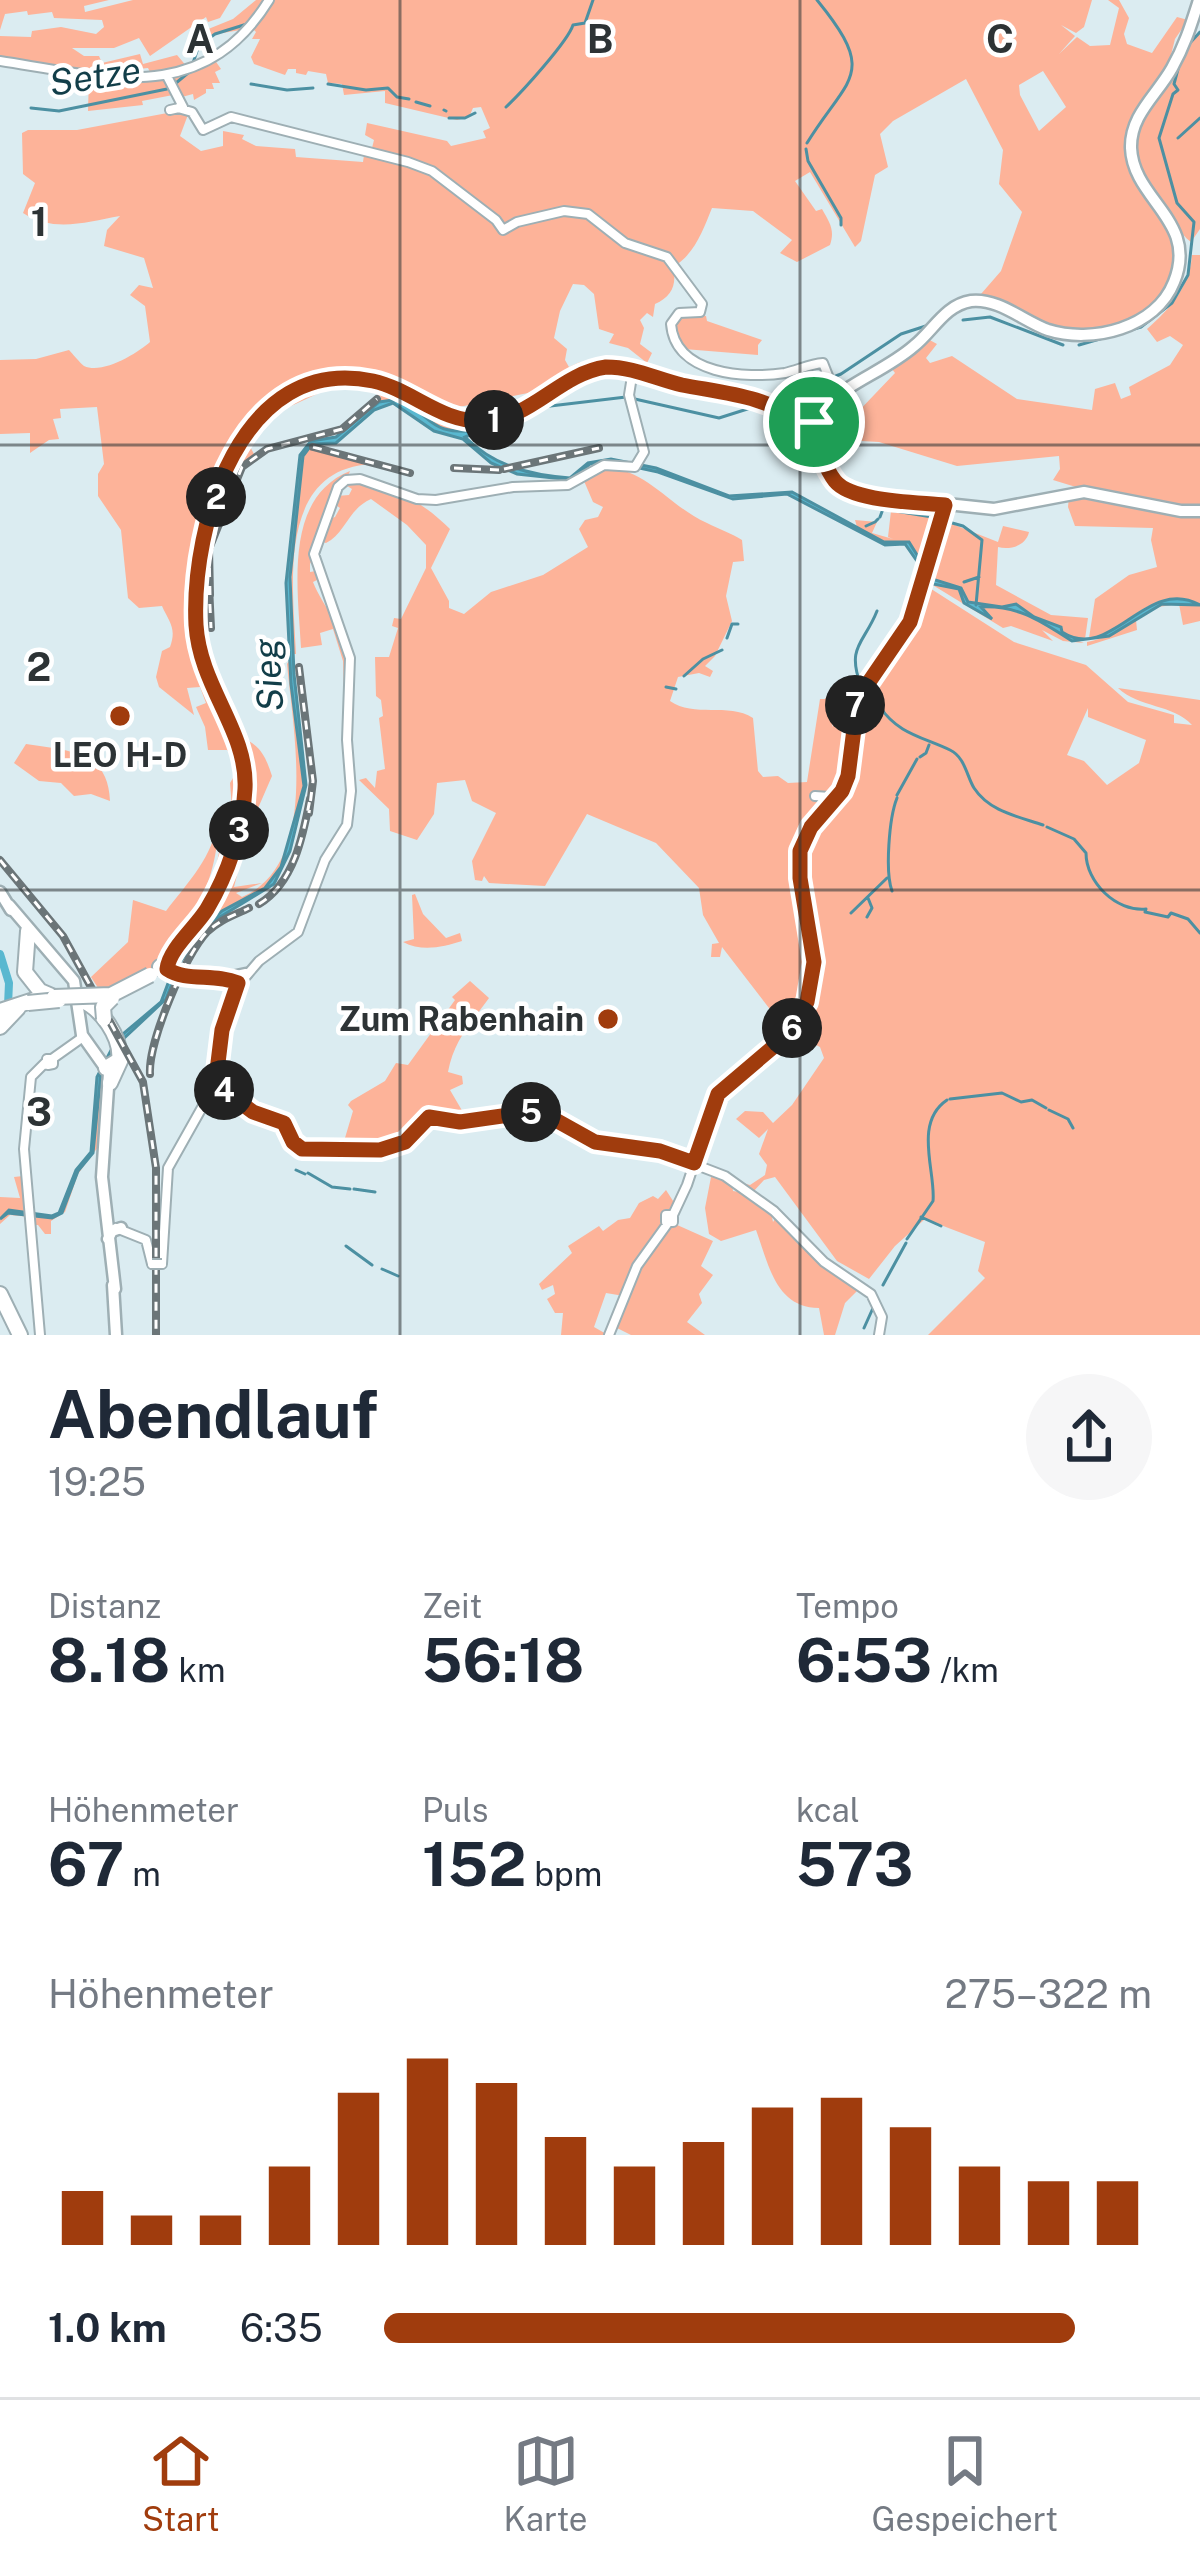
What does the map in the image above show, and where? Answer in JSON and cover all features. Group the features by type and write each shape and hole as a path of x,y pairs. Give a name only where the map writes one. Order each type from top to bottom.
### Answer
{"highway":[{"path":"12,1007 35,993 24,968 32,940"},
{"path":"12,1007 70,996 111,995 166,971"},
{"path":"114,1065 103,1007 166,971"},
{"path":"34,984 94,1006 104,1019"},
{"path":"12,1007 70,996 112,998"},
{"path":"0,1027 12,1007"},
{"path":"0,1298 18,1335"}],"main road":[{"path":"809,425 836,397 907,352 949,311 966,302 989,302 1045,329 1074,335 1113,330 1145,318 1162,302 1177,273 1178,245 1169,218 1140,178 1131,140 1138,117 1190,35 1198,7"},
{"path":"236,978 166,971 220,883 238,833 245,780 239,748 214,696 200,651 196,610 200,560 215,500 232,458 254,423 283,397 314,383 374,381 452,417 486,421 521,412 566,380 602,367 634,370 775,406 809,425 833,478 844,489 865,496 1008,508 1078,492 1200,511"},
{"path":"200,512 215,500"},
{"path":"0,892 70,996 80,1019 80,1038 114,1065 102,1149 116,1335"},
{"path":"107,1239 121,1228"}],"street":[{"path":"0,61 118,79 167,76 227,48 269,0"},
{"path":"167,76 178,107 193,113 203,130 231,117 426,168 504,229 579,211 625,242 667,257 701,303 700,312 679,313 671,326 680,349 700,366 778,374 823,362 836,397"},
{"path":"121,1228 146,1240 157,1264 168,1168 214,1086 236,978 296,935 326,860 347,825 350,658 314,557 340,485 360,478 417,499 436,500 568,485 604,465 638,464 644,445 630,397 634,370"},
{"path":"609,1335 637,1266 679,1204 718,1094 787,1035 804,1010 814,962 800,851 811,827 842,791 858,698 905,634 922,590 943,505"},
{"path":"815,796 830,797 842,791"},
{"path":"219,1005 227,1014"},
{"path":"774,1036 787,1035"},
{"path":"40,1335 24,1143 29,1086 36,1068 80,1038"},
{"path":"214,1086 253,1112 281,1121 295,1144 306,1150 371,1152 405,1142 429,1117 460,1122 524,1112 547,1115 595,1142 660,1151 694,1163 754,1195 819,1257 871,1294 882,1317 880,1332"}],"shaded area":[{"path":"0,0 109,0 84,6 85,12 133,0 231,0 220,18 208,22 206,17 150,56 139,38 114,48 72,48 84,56 99,56 102,63 140,54 143,64 177,55 188,68 152,76 148,68 118,71 114,76 0,57 0,36 31,37 32,31 61,27 96,34 104,27 102,20 54,18 52,12 28,15 27,11 5,14 0,30"},
{"path":"256,0 1092,0 1084,27 1076,33 1061,25 1075,36 1059,54 1077,37 1090,46 1110,45 1119,8 1108,0 1119,0 1129,18 1124,34 1127,44 1152,53 1177,17 1188,20 1175,39 1171,55 1175,59 1141,108 1130,140 1134,168 1171,226 1176,262 1158,300 1142,314 1101,331 1079,333 1047,327 981,294 1001,271 1022,212 999,184 1003,150 966,79 893,121 880,134 888,167 875,175 861,241 855,247 810,172 795,181 816,211 822,209 831,227 831,240 830,245 797,262 780,253 792,240 753,211 712,208 693,248 673,267 674,285 669,294 655,304 653,317 647,313 640,320 644,328 640,344 652,353 647,363 628,348 609,343 614,334 599,329 594,294 584,285 573,284 554,338 567,349 569,367 580,362 584,369 538,391 444,410 476,417 501,414 493,417 468,418 446,411 370,380 334,376 332,369 328,378 282,396 251,425 208,506 201,509 195,629 200,660 236,754 241,779 232,843 210,894 222,839 220,810 232,808 234,757 227,750 208,750 196,707 206,703 200,687 187,688 194,715 159,687 156,677 172,630 162,606 139,608 128,598 121,530 98,496 98,474 104,464 97,407 60,409 61,418 53,419 59,439 30,453 30,433 0,434 0,360 36,359 69,350 84,366 101,367 150,342 145,306 130,295 139,285 153,288 144,258 104,246 107,230 120,216 58,224 23,213 35,183 23,174 22,133 77,130 178,111 189,112 180,136 201,151 223,146 223,131 244,135 242,139 256,146 295,149 296,157 363,162 365,148 372,148 374,140 365,135 367,123 447,141 451,146 486,138 483,131 490,128 481,107 457,120 385,103 385,91 344,95 342,84 328,83 326,74 308,71 306,75 288,69 285,75 254,64 251,57 260,39 252,39 256,32 252,28 211,35 199,44 191,36 233,19","holes":["1043,71 1066,107 1039,131 1019,85"]},
{"path":"1200,34 1200,229 1191,242 1145,176 1134,134 1190,39"},
{"path":"214,59 221,69 215,72 220,83 212,83 214,89 206,89 194,100 193,94 178,98 170,77"},
{"path":"89,76 127,82 167,79 173,95 142,101 143,105 88,111"},
{"path":"1192,255 1200,255 1200,621 1183,625 1179,604 1158,607 1136,620 1137,630 1087,646 1087,642 1110,634 1149,611 1160,606 1171,602 1150,606 1111,631 1089,638 1095,599 1129,575 1157,567 1153,528 1075,526 1069,496 1089,491 1053,480 1060,469 1059,456 957,466 879,442 828,439 828,431 853,417 895,373 889,365 926,338 937,344 926,358 930,363 952,356 1017,399 1092,410 1095,389 1115,383 1121,399 1131,395 1129,387 1170,365 1183,345 1170,336 1157,342 1147,329 1177,296"},
{"path":"683,314 706,316 707,321 762,340 758,355 684,349 678,343 674,320"},
{"path":"369,383 472,424 535,407 543,409 498,428 454,433 393,402 369,409 381,397 364,385 318,390 263,419 287,400 312,390"},
{"path":"246,439 254,454 233,478 206,555 208,646 226,706 208,669 200,635 200,577 213,519"},
{"path":"308,448 372,464 341,471 319,486 305,508 293,565 293,654 291,561 303,456"},
{"path":"606,467 635,475 694,516 742,540 744,561 733,562 726,596 732,621 705,666 713,671 710,677 699,673 678,677 670,701 690,709 733,711 753,718 758,771 763,777 807,782 820,699 834,685 843,688 832,727 904,639 922,600 914,632 926,604 925,585 1014,642 1086,665 1128,702 1174,715 1174,723 1192,725 1175,713 1118,688 1200,700 1200,1335 928,1335 985,1278 978,1271 985,1242 925,1219 869,1279 837,1261 775,1177 764,1180 752,1193 739,1182 750,1185 765,1175 767,1165 759,1154 768,1129 759,1138 736,1119 745,1111 763,1112 773,1123 792,1105 824,1058 820,1047 786,1030 722,947 720,957 711,957 712,944 719,943 703,915 699,888 656,843 587,814 545,886 489,883 484,876 482,881 475,880 472,861 496,813 472,801 465,780 437,783 434,814 417,840 390,831 389,809 359,780 366,778 375,788 377,771 385,769 375,657 389,657 398,628 392,626 394,618 401,619 426,568 426,545 371,499 332,539 319,541 327,520 340,508 333,503 337,496 349,495 352,489 344,484 373,484 402,494 440,520 450,529 431,568 449,608 464,614 491,592 543,575 588,547 579,529 585,520 598,517 603,507 593,502 584,481","holes":["1088,708 1088,717 1146,740 1139,763 1107,785 1084,761 1067,755"]},
{"path":"350,471 310,564 310,572 316,571 319,579 313,582 345,643 348,692 344,692 343,661 333,629 320,633 322,645 301,648 298,573 304,523 314,502 329,484"},
{"path":"891,511 936,518 925,567 911,544 884,542 857,527 855,520 877,522 872,533 893,539 888,537"},
{"path":"942,520 998,542 1003,526 1029,532 1017,546 998,547 996,585 1051,615 1088,618 1085,639 1067,637 1084,643 1063,641 1042,630 1053,641 1011,626 1003,628 926,581 928,576 933,584 957,586 933,580 928,573"},
{"path":"290,659 304,786 281,867 266,888 196,931 232,863 239,867 234,887 262,883 236,893 242,897 267,880 283,856 296,793"},
{"path":"240,737 261,752 272,776 242,845 237,844 243,828"},
{"path":"26,744 71,752 94,762 108,784 110,801 91,794 74,796 61,783 39,781 14,763"},
{"path":"217,821 214,863 185,932 155,968 135,982 102,994 91,977 128,942 133,900 166,911 205,857"},
{"path":"415,894 423,914 446,938 460,933 462,941 425,948 403,942 414,939"},
{"path":"470,981 489,998 459,1041 448,1072 462,1076 463,1084 450,1090 467,1119 429,1115 397,1142 365,1150 342,1148 353,1111 348,1105 351,1101 385,1081 396,1063 408,1065 455,1000 452,997"},
{"path":"102,1070 100,1098 104,1101 98,1147 78,1174 65,1212 51,1221 51,1234 32,1225 30,1217 10,1215 0,1224 0,1197 20,1198 14,1177 23,1176 26,1212 9,1210 5,1214 52,1218 64,1210 78,1170 93,1153"},
{"path":"712,1172 732,1182 733,1191 746,1193 771,1212 773,1222 777,1216 857,1291 845,1303 835,1335 824,1335 819,1308 804,1306 783,1292 756,1230 721,1241 709,1234 705,1208"},
{"path":"666,1190 675,1204 662,1217 663,1224 624,1296 606,1293 594,1327 608,1335 561,1335 563,1313 555,1313 547,1299 555,1294 553,1285 542,1290 539,1284 572,1253 568,1246 599,1226 603,1231 630,1218 639,1203 653,1196 658,1199"},
{"path":"675,1224 713,1241 701,1266 713,1275 699,1294 702,1303 687,1322 705,1335 631,1335 615,1327 640,1265"}],"water":[{"path":"393,400 448,430 482,430 465,437 500,462 526,471 570,478 588,463 611,459 656,468 729,496 792,492 884,542 909,542 932,579 961,588 968,602 1016,604 1080,639 1113,630 1163,601 1181,599 1200,605 1162,604 1109,636 1072,641 1019,612 981,607 992,619 964,603 959,589 933,584 905,544 885,545 787,494 733,499 658,472 607,461 590,464 572,480 517,474 491,463 463,439 434,431 393,403 374,410 336,443 312,444 303,456 290,577 306,785 290,851 274,884 201,934 181,961 166,999 119,1043 101,1072 93,1153 78,1171 62,1213 52,1218 8,1213 0,1219 9,1210 59,1213 76,1170 91,1152 97,1077 117,1039 161,1002 176,962 194,937 222,911 265,888 281,867 304,786 291,684 286,583 300,455 311,441 336,437 379,402"}],"waterway":[{"path":"506,107 554,54 573,25 585,23 593,0"},
{"path":"807,143 845,88 852,61 836,25 817,0"},
{"name":"Setze","path":"200,45 215,34 247,24"},
{"path":"1189,44 1200,32"},
{"name":"Setze","path":"193,63 198,48"},
{"path":"1079,345 1141,327 1172,303 1188,275 1194,222 1177,203 1159,138 1178,90 1174,84 1178,69"},
{"name":"Setze","path":"176,83 188,73"},
{"path":"251,84 287,90 313,88"},
{"path":"328,84 388,88 397,97 409,99"},
{"name":"Setze","path":"31,108 59,111 167,89"},
{"path":"416,102 430,106"},
{"path":"449,118 475,113"},
{"path":"1178,138 1200,118"},
{"path":"806,149 841,225"},
{"path":"963,320 990,317 1063,345"},
{"path":"775,400 841,374 901,334 932,324"},
{"path":"480,431 518,421 542,407 626,397 719,418 760,405"},
{"path":"880,517 883,509 932,517"},
{"path":"945,521 963,526 982,540 976,605"},
{"path":"866,526 875,522"},
{"path":"964,582 979,577"},
{"path":"861,686 856,653 877,611"},
{"path":"727,638 732,624 738,624"},
{"path":"684,676 722,650"},
{"path":"666,687 676,689"},
{"path":"865,695 870,705 880,707 903,729 955,753 987,802 1043,825"},
{"path":"920,757 929,745"},
{"path":"897,795 917,759"},
{"path":"892,891 889,845 897,798"},
{"path":"1047,827 1074,839 1086,853 1097,884 1114,900 1145,912 1188,919 1200,933"},
{"path":"851,913 887,878"},
{"path":"867,917 872,908 868,898"},
{"path":"0,954 9,983 8,1005"},
{"path":"950,1099 1002,1093 1046,1108"},
{"path":"907,1239 933,1201 928,1134 937,1110 947,1100"},
{"path":"1049,1110 1068,1119 1073,1128"},
{"path":"296,1170 305,1174"},
{"path":"308,1173 332,1187 350,1189"},
{"path":"354,1189 375,1192"},
{"path":"921,1217 941,1226"},
{"path":"883,1285 906,1243"},
{"path":"346,1246 372,1265"},
{"path":"382,1269 398,1276"},
{"path":"864,1328 873,1308"}],"railway":[{"path":"210,595 209,549 242,467 267,449 342,429 377,399"},
{"path":"313,447 410,473"},
{"path":"504,469 599,448"},
{"path":"454,468 499,470"},
{"path":"209,586 211,628"},
{"path":"299,667 313,781 309,813"},
{"path":"259,904 289,871 310,799"},
{"path":"0,860 63,936 143,1082 156,1168 156,1335"},
{"path":"150,1074 161,1021 198,943 222,921 249,908"}],"place":[{"name":"LEO H-D","path":"120,716"},
{"name":"Zum Rabenhain","path":"608,1019"}],"route":[{"path":"606,367 628,368 750,398 775,406 802,424 814,422 808,430 833,478 844,489 865,496 945,505 910,622 858,698 842,791 811,827 800,851 814,962 807,1002 779,1042 718,1094 694,1163 660,1151 595,1142 547,1115 524,1112 460,1122 429,1117 405,1142 371,1152 306,1150 295,1144 281,1121 253,1112 225,1091 216,1079 220,1039 238,983 178,975 168,972 167,966 213,899 242,813 243,760 204,669 196,610 198,569 209,517 228,466 254,423 299,389 350,379 394,388 452,417 494,420 530,407 574,375 606,367"}],"water label":[{"name":"Sieg","path":"268,675"}]}
